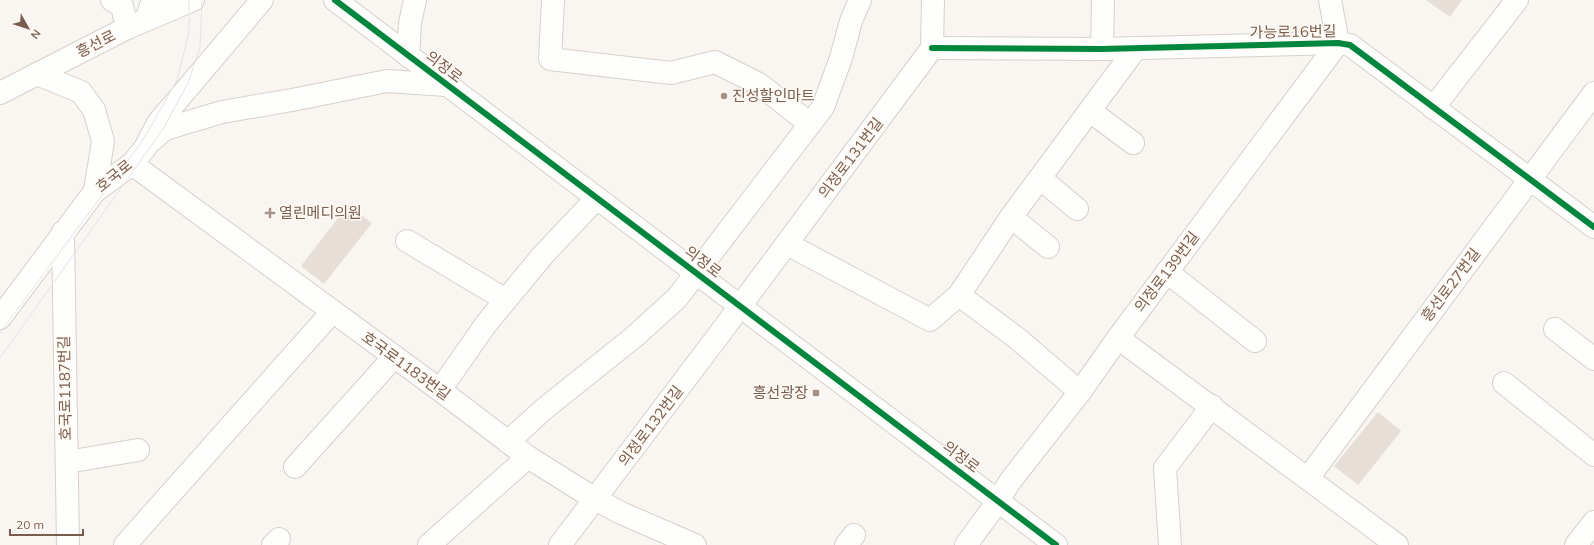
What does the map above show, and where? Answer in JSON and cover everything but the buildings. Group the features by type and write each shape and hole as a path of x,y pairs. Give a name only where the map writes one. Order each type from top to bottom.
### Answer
{"street":[{"path":"112,0 122,6 127,28"},
{"name":"흥선로","path":"0,93 127,28 150,10 193,0"},
{"name":"호국로","path":"0,318 63,232 95,192 138,156 158,123 262,0"},
{"name":"의정로","path":"334,0 1056,545"},
{"path":"408,56 410,23 415,0"},
{"path":"553,0 550,59 671,73 715,62 760,84 810,124"},
{"path":"508,442 544,410 634,337 677,298 697,274 823,108 841,58 851,21 860,0"},
{"path":"932,48 933,0"},
{"path":"1102,49 1103,0"},
{"path":"1330,0 1338,44"},
{"path":"1433,108 1517,0"},
{"name":"의정로139번길","path":"966,545 998,502 1011,480 1080,392 1118,338 1338,44"},
{"name":"가능로16번길","path":"932,48 1102,49 1350,45 1594,227"},
{"name":"의정로131번길","path":"740,307 932,48"},
{"path":"788,244 930,320 959,295 1011,217 1136,48"},
{"path":"37,74 81,92 94,110 103,141 95,192"},
{"path":"138,156 165,129 222,112 387,81 446,85"},
{"name":"흥선로27번길","path":"1308,478 1594,93"},
{"path":"1090,111 1133,143"},
{"name":"호국로1183번길","path":"138,156 332,312 440,390 528,457 595,499 621,513 695,545"},
{"path":"1040,178 1077,209"},
{"path":"440,390 486,324 543,255 597,198"},
{"path":"1011,217 1048,247"},
{"name":"호국로1187번길","path":"63,232 68,545"},
{"path":"407,241 506,300"},
{"path":"1167,272 1255,341"},
{"path":"959,295 1018,339 1080,392"},
{"name":"의정로132번길","path":"566,543 595,499 740,307"},
{"path":"125,545 332,312"},
{"path":"1555,329 1594,359"},
{"path":"1118,338 1212,406 1397,545"},
{"path":"295,467 394,357"},
{"path":"1504,383 1594,455"},
{"path":"1170,545 1165,468 1212,406"},
{"path":"67,462 138,450"},
{"path":"429,545 528,457"},
{"path":"1576,545 1594,522"}],"tram line":[{"path":"0,333 143,140 177,80 189,33 189,0"},
{"path":"0,358 163,129 188,83 200,47 202,0"}],"cycle path":[{"path":"335,0 1056,545"},
{"path":"932,48 1102,49 1338,43 1350,45 1594,227"}],"place":[{"name":"진성할인마트","path":"724,96"},
{"name":"열린메디의원","path":"270,213"},
{"name":"흥선광장","path":"816,393"}]}
